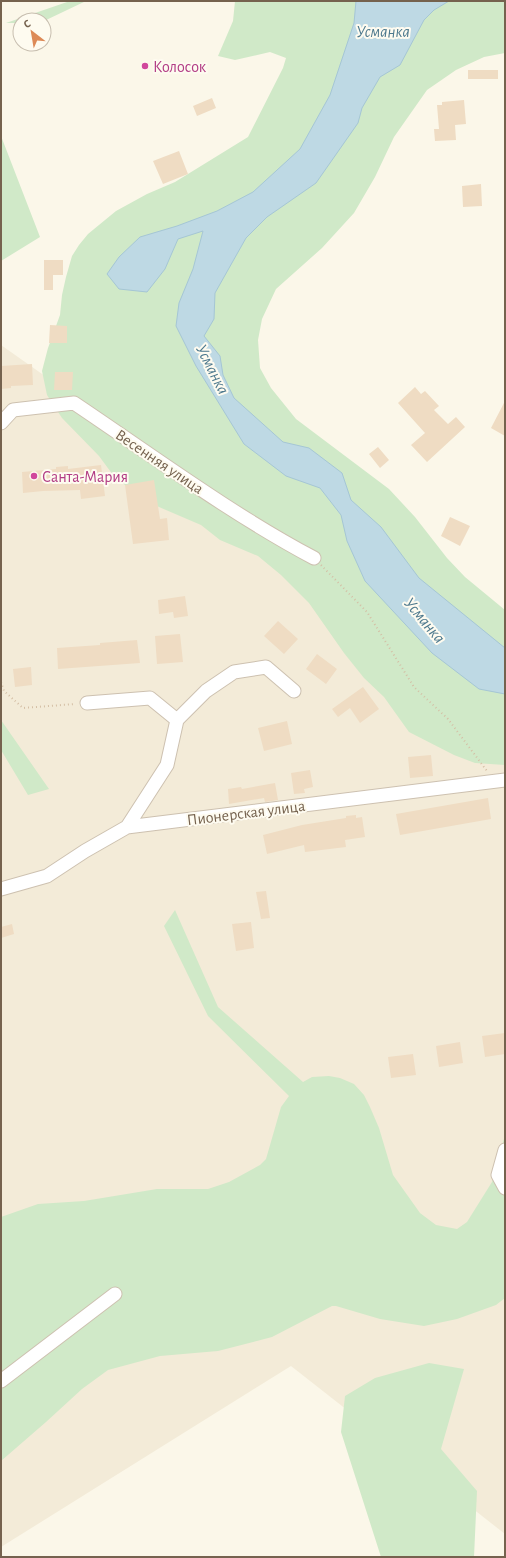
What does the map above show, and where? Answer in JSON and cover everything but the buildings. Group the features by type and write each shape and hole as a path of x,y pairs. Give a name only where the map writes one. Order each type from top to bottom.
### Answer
{"street":[{"name":"Весенняя улица","path":"1,423 14,410 74,403 240,514 288,544 314,558"},
{"path":"127,827 166,765 177,720 206,691 234,672 266,667 294,691"},
{"path":"87,703 150,698 177,720"},
{"name":"Пионерская улица","path":"1,889 47,876 127,827 505,780"},
{"path":"505,1150 498,1175 505,1188"},
{"path":"1,1381 115,1294"}],"path":[{"path":"314,558 367,612 414,687 448,719 487,771 493,773"},
{"path":"1,682 4,690 23,708 87,703"}],"shaded area":[{"path":"1,345 236,511 505,718 505,1534 291,1366 1,1547"}],"green space":[{"path":"70,1 86,1 52,17 52,12 38,12"},
{"path":"235,1 505,1 505,53 484,57 456,70 427,90 394,137 375,177 354,213 322,248 276,289 262,319 258,340 260,368 271,388 296,419 389,489 415,517 447,558 465,577 505,610 505,765 475,763 454,755 409,732 384,697 364,678 344,653 309,603 281,575 258,556 220,540 201,525 159,507 137,495 113,475 99,456 62,418 47,395 42,371 48,348 60,315 62,295 72,256 79,245 88,234 116,211 147,194 175,182 248,137 283,68 286,58 270,52 235,60 218,56 233,21"},
{"path":"1,136 40,237 1,261"},
{"path":"1,720 49,789 28,795 1,750"},
{"path":"175,910 218,1007 303,1082 312,1077 329,1076 340,1078 354,1084 364,1095 379,1128 393,1175 420,1213 436,1225 457,1229 467,1222 492,1182 505,1135 505,1298 496,1305 457,1319 424,1326 380,1319 332,1306 272,1337 218,1351 160,1356 108,1370 82,1389 1,1461 1,1217 38,1204 84,1201 157,1189 208,1189 229,1182 260,1165 266,1159 281,1107 289,1096 208,1016 164,926"},
{"path":"429,1363 464,1369 441,1449 477,1491 474,1557 381,1557 341,1432 345,1396 375,1378"}],"water":[{"name":"Усманка","path":"356,1 449,1 434,10 424,20 400,65 380,77 362,108 358,123 316,183 267,217 246,238 215,293 214,319 204,336 220,356 223,375 234,398 283,442 309,448 342,473 351,500 381,527 419,578 505,648 505,694 479,689 432,653 365,581 347,541 341,515 320,488 286,476 244,444 196,366 176,326 179,303 193,269 203,231 178,239 165,269 147,292 119,289 107,274 119,257 140,237 177,226 217,211 253,192 300,149 330,95 354,23"}],"place":[{"name":"Колосок","path":"145,66"},
{"name":"Санта-Мария","path":"34,476"}]}
